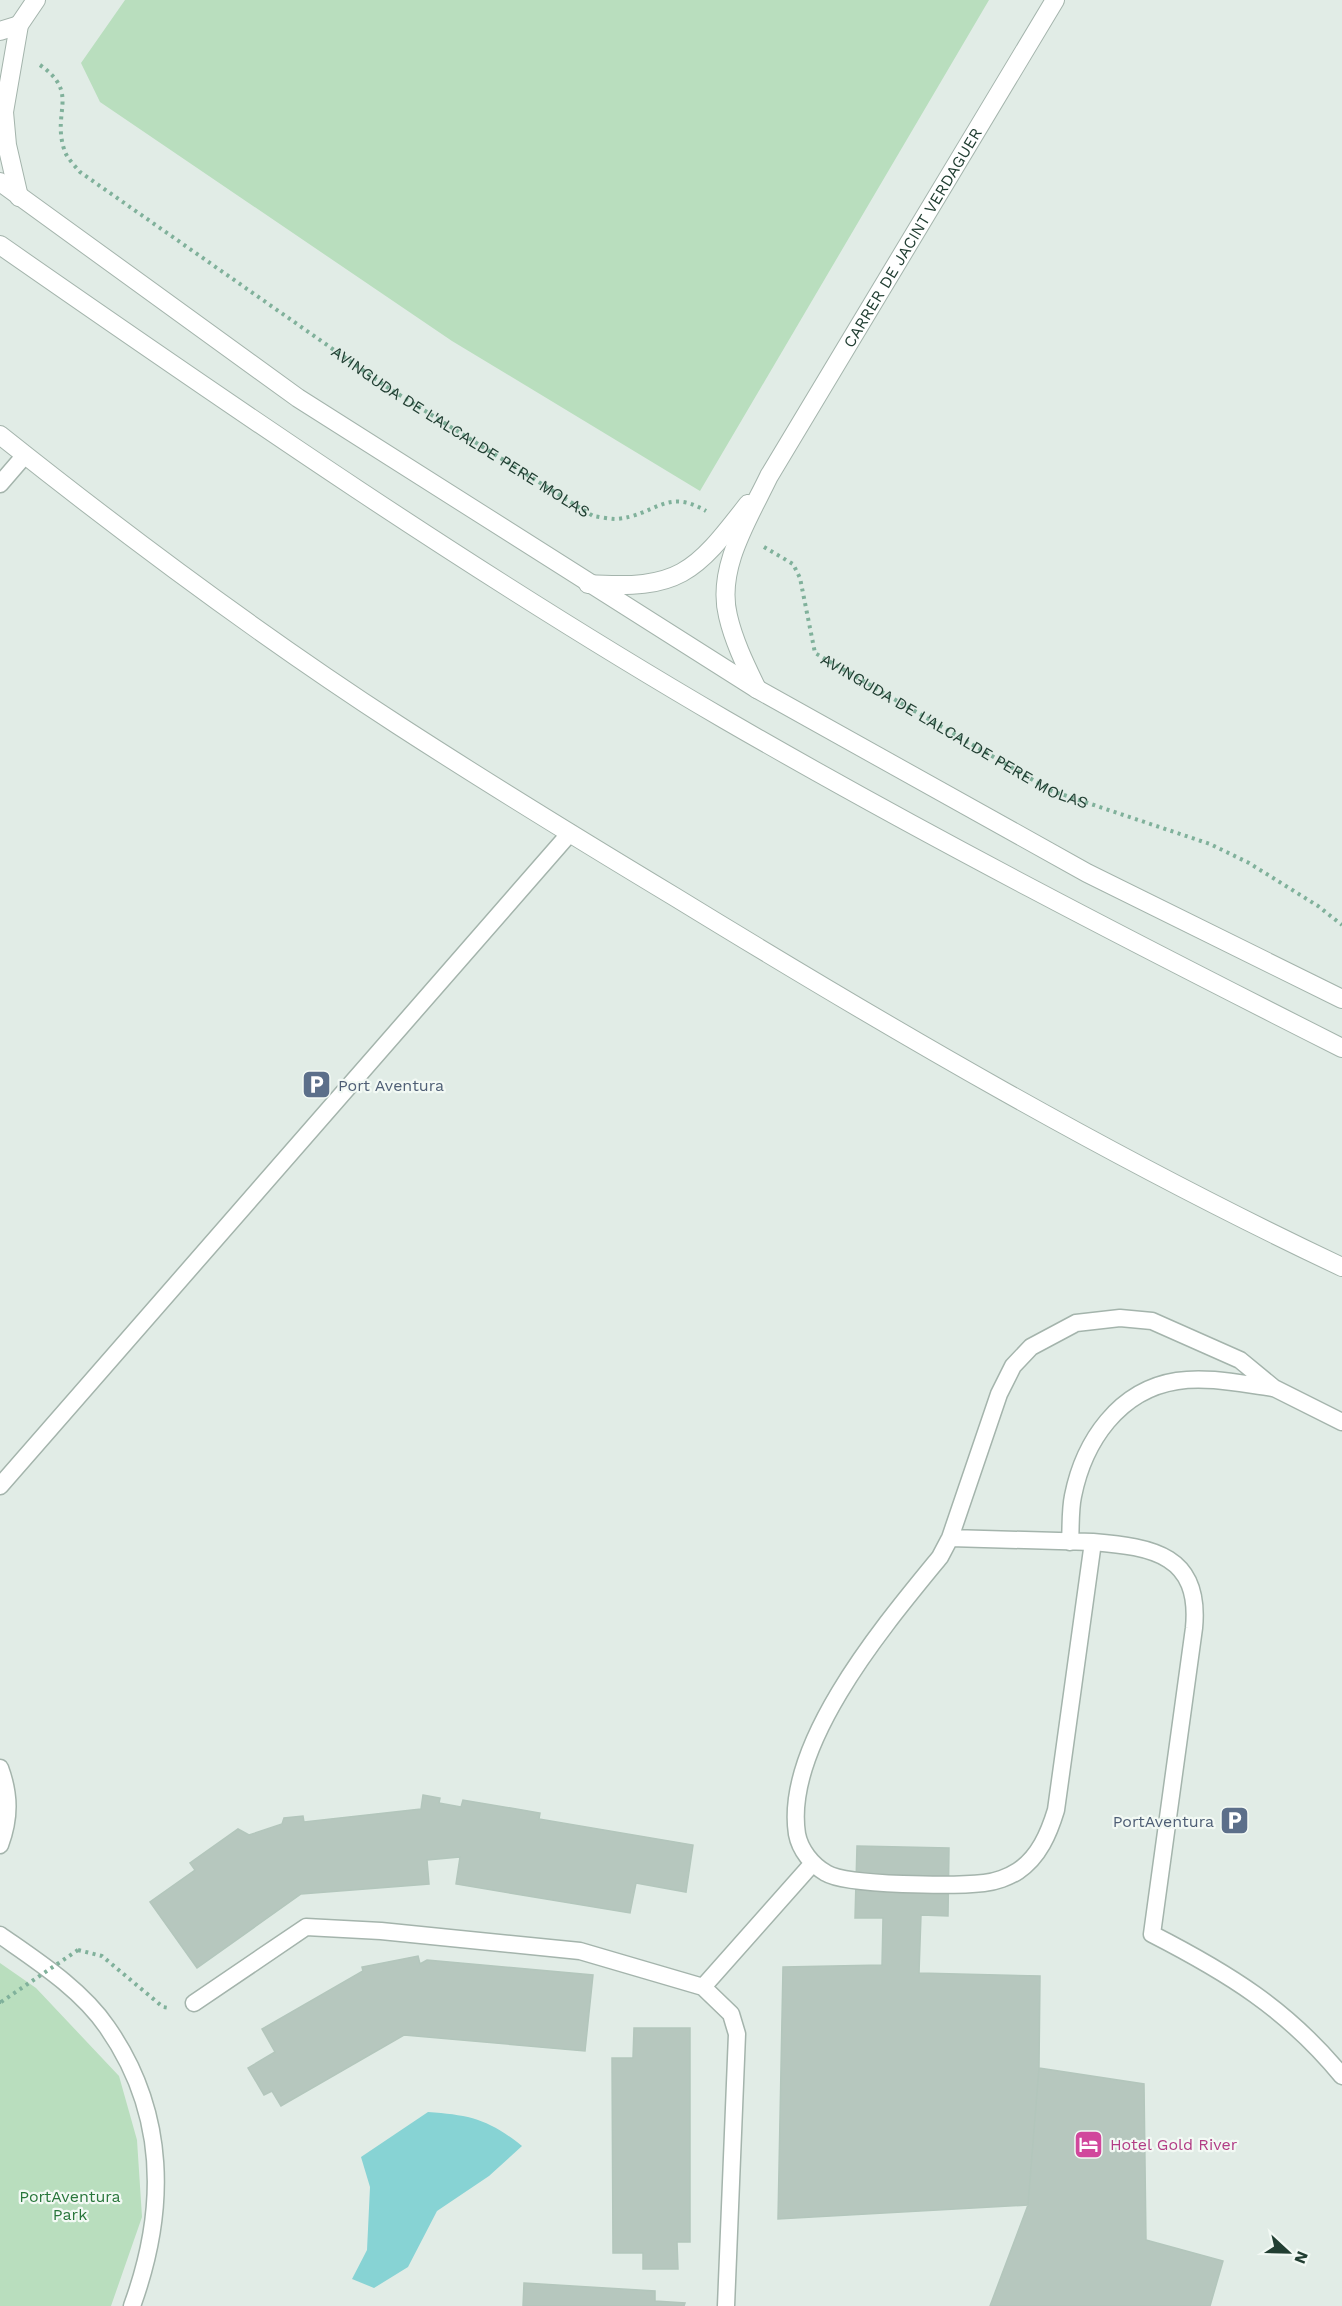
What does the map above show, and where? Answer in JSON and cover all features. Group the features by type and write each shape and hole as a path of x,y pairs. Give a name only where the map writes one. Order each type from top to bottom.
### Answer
{"street":[{"path":"19,197 7,145 4,112 7,81 19,25 36,0"},
{"name":"CARRER DE JACINT VERDAGUER","path":"588,584 633,587 669,580 703,559 736,530 1055,0"},
{"path":"0,31 19,25"},
{"path":"0,182 298,398 588,584 757,689 1087,873 1342,999"},
{"path":"0,245 273,434 577,629 724,718 1058,904 1342,1048"},
{"path":"0,435 252,625 397,724 570,833 862,1012 1106,1149 1342,1266"},
{"name":"CARRER DE JACINT VERDAGUER","path":"736,530 727,575 728,615 757,689"}],"lane":[{"path":"0,484 26,456"},
{"path":"0,1486 570,833"},
{"path":"1093,1542 1056,1810 1048,1834 1036,1853 1019,1870 986,1883 852,1880 827,1874 813,1863 798,1836 797,1789 805,1764 833,1704 853,1671 940,1557 950,1538 999,1394 1013,1366 1031,1347 1055,1332 1076,1323 1098,1319 1152,1321 1240,1360 1274,1388 1342,1422"},
{"path":"1070,1542 1072,1498 1085,1455 1108,1419 1124,1405 1140,1394 1177,1381 1200,1379 1274,1388"},
{"path":"950,1538 1135,1545 1163,1556 1183,1571 1194,1594 1194,1628 1152,1934 1247,1987 1307,2038 1342,2076"},
{"path":"0,1768 8,1790 8,1813 0,1845"},
{"path":"703,1987 813,1863"},
{"path":"194,2003 306,1927 381,1931 580,1951 703,1987 731,2014 737,2034 726,2306"},
{"path":"0,1935 66,1984 88,2005 107,2025 138,2080 154,2144 155,2222 147,2261 132,2306"}],"path":[{"name":"AVINGUDA DE L'ALCALDE PERE MOLAS","path":"15,48 59,81 63,91 61,118 64,150 80,172 387,387 593,516 616,519 677,500 692,503 793,564 800,578 815,653 1052,791 1210,844 1249,863 1318,906 1342,925"},
{"path":"0,2002 78,1950 102,1956 163,2007 178,2009 194,2003"}],"green space":[{"path":"125,0 989,0 700,491 452,341 100,102 81,63"},
{"name":"PortAventura Park","path":"0,1963 36,1988 119,2076 137,2140 142,2217 111,2306 0,2306"}],"water":[{"path":"428,2112 478,2120 499,2130 522,2146 489,2176 437,2211 408,2267 374,2288 352,2279 367,2250 370,2187 361,2157"}],"building":[{"path":"423,1795 440,1798 439,1803 461,1807 463,1800 540,1813 539,1819 693,1845 686,1892 636,1883 630,1913 456,1884 460,1857 427,1860 429,1884 301,1894 197,1968 150,1902 195,1870 190,1863 238,1829 249,1835 282,1824 284,1818 303,1816 304,1822 421,1809"},
{"path":"857,1846 949,1848 948,1916 921,1915 919,1973 1040,1976 1039,2068 1028,2205 778,2219 783,1967 882,1965 883,1918 855,1918"},
{"path":"418,1956 420,1964 427,1960 593,1975 585,2051 404,2035 281,2106 272,2091 264,2095 248,2068 275,2052 262,2029 363,1971 362,1967"},
{"path":"634,2028 690,2028 690,2242 677,2242 678,2269 643,2269 643,2253 613,2253 612,2058 633,2058"},
{"name":"Hotel Gold River","path":"1039,2068 1144,2084 1146,2240 1223,2261 1210,2306 990,2306 1028,2205"},
{"path":"524,2283 655,2291 655,2301 685,2303 684,2306 523,2306"}],"place":[{"name":"Port Aventura","path":"317,1085"},
{"name":"PortAventura","path":"1235,1821"},
{"name":"Hotel Gold River","path":"1089,2144"}]}
